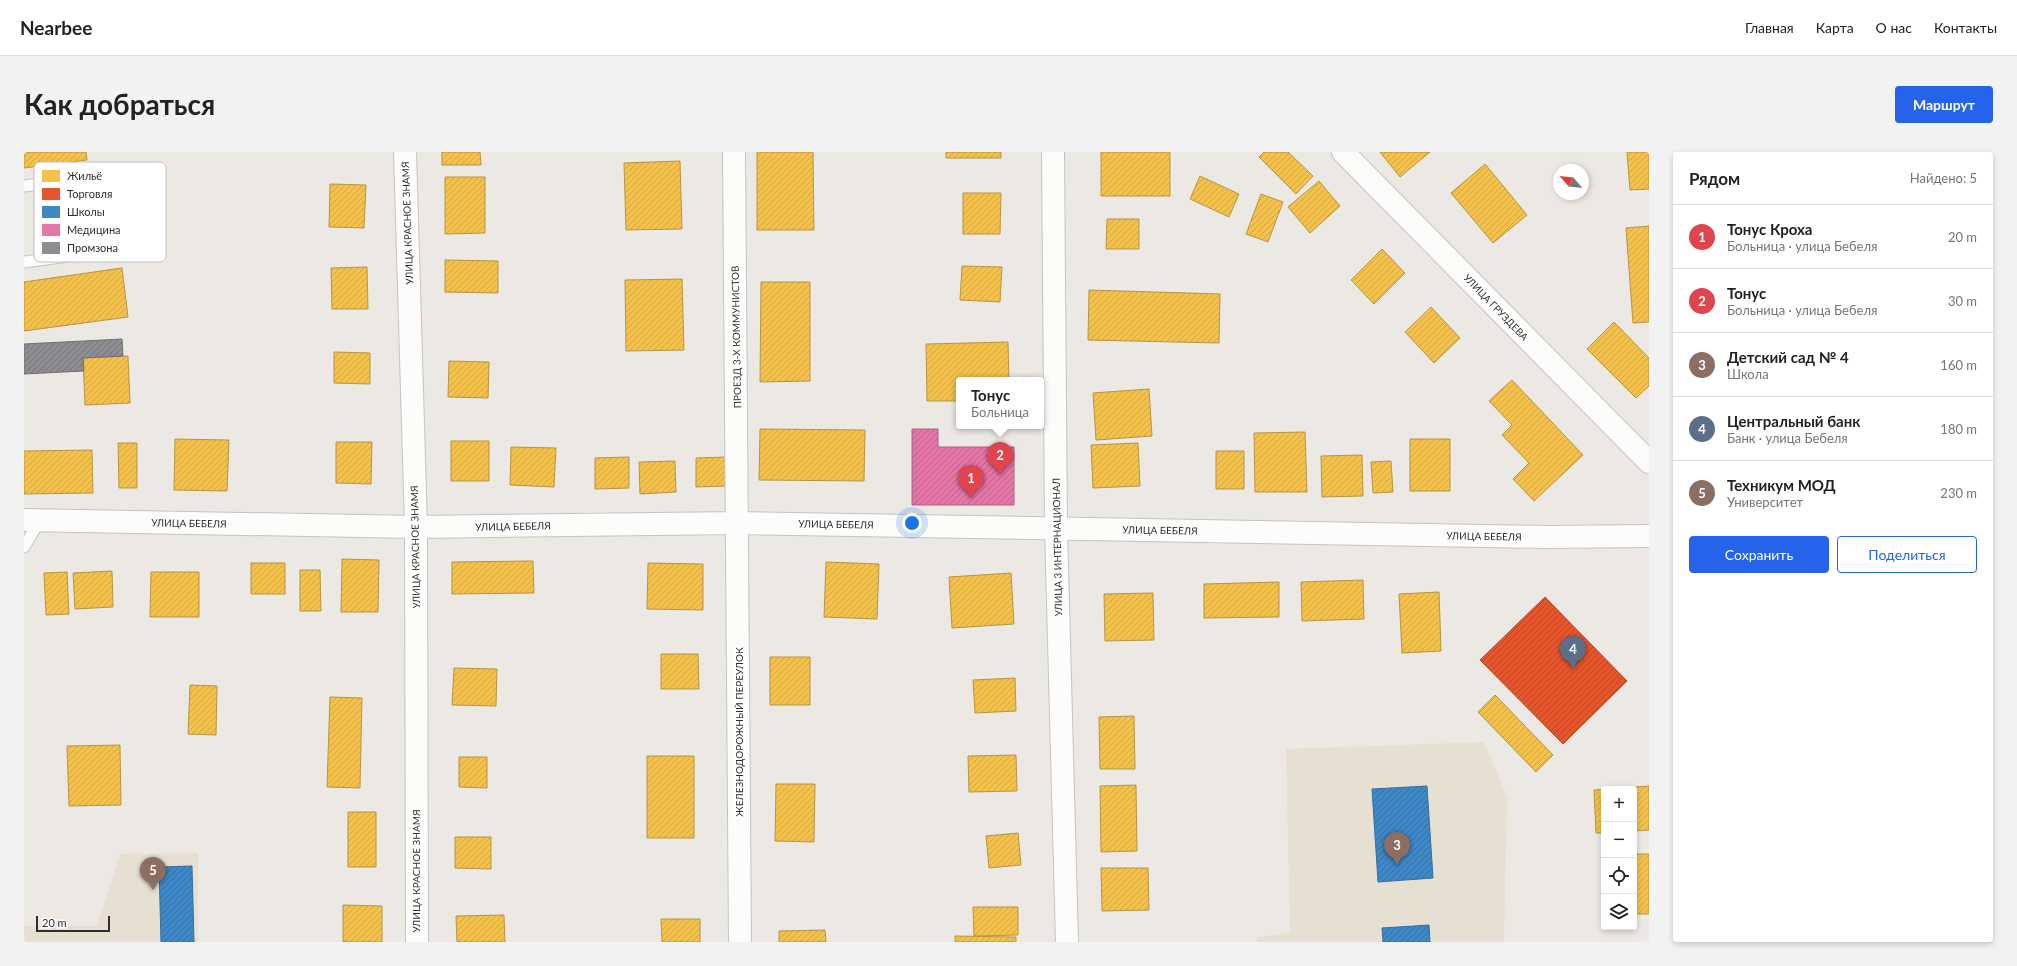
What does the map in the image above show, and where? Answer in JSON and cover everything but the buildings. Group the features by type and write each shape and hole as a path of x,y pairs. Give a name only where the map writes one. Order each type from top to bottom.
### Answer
{"street":[{"name":"УЛИЦА КРАСНОЕ ЗНАМЯ","path":"405,152 416,527 417,942"},
{"name":"ПРОЕЗД 3-Х КОММУНИСТОВ","path":"734,152 738,522"},
{"name":"УЛИЦА 3 ИНТЕРНАЦИОНАЛ","path":"1053,152 1056,528 1067,942"},
{"name":"УЛИЦА ГРУЗДЕВА","path":"1343,152 1649,462"},
{"name":"УЛИЦА БЕБЕЛЯ","path":"32,520 416,527 738,522 1546,536 1649,536"},
{"name":"ЖЕЛЕЗНОДОРОЖНЫЙ ПЕРЕУЛОК","path":"738,522 740,942"}],"lane":[{"path":"24,186 34,185"},
{"path":"24,262 34,261"},
{"path":"24,547 32,520"}],"shaded area":[{"path":"1484,742 1507,797 1504,942 1257,942 1257,937 1290,933 1286,749"},
{"path":"198,853 198,942 24,942 24,926 97,926 120,854"}],"place":[{"name":"Тонус","path":"1000,475"},
{"name":"Тонус Кроха","path":"971,498"},
{"name":"Центральный банк","path":"1573,669"},
{"name":"Детский сад № 4","path":"1397,865"},
{"name":"Техникум МОД","path":"153,890"}]}
